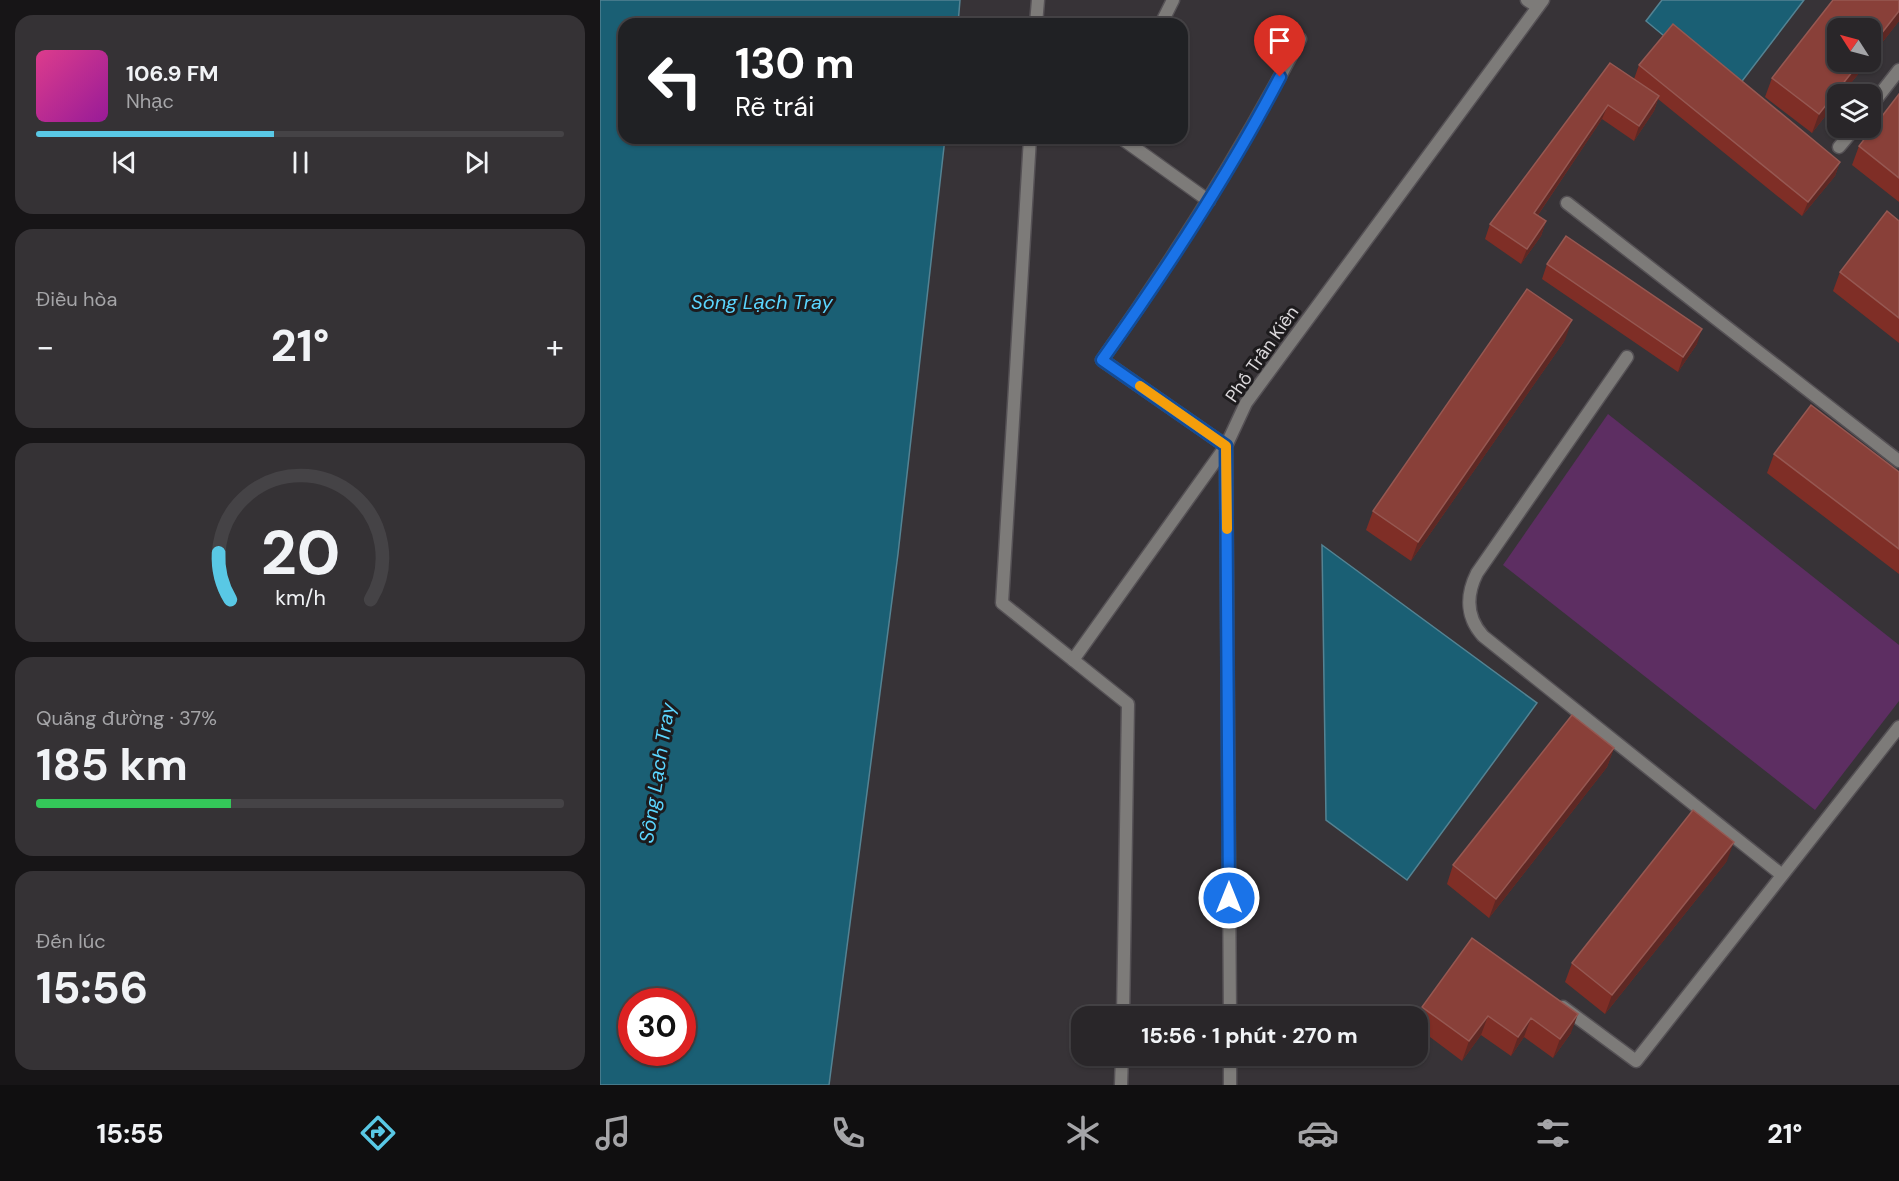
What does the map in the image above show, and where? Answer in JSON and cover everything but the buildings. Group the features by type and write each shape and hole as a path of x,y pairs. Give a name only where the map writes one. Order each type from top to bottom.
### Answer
{"street":[{"path":"1036,18 1038,0"},
{"path":"1164,18 1173,0"},
{"name":"Phố Trần Kiên","path":"1230,1006 1226,446 1246,403 1536,2"},
{"path":"1073,660 1226,446 1102,360 1167,267 1209,201 1300,39"},
{"path":"1881,93 1899,70"},
{"path":"1839,147 1847,138"},
{"path":"1030,144 1002,603 1128,704 1123,1006"},
{"path":"1129,144 1209,201"},
{"path":"1567,203 1899,461"},
{"path":"1627,357 1477,573 1469,594 1471,618 1476,629 1483,636 1782,875"},
{"path":"1553,999 1636,1061 1899,727"},
{"path":"1121,1085 1122,1066"},
{"path":"1230,1066 1230,1085"}],"shaded area":[{"path":"1608,414 1899,645 1899,701 1815,810 1503,565"}],"water":[{"name":"Sông Lạch Tray","path":"600,0 960,0 958,18 618,18 618,144 944,144 898,554 829,1085 600,1085"},
{"path":"1662,0 1804,0 1733,93 1646,21"},
{"path":"1322,545 1537,703 1407,880 1326,820"}],"slow traffic":[{"path":"1140,386 1226,446 1227,529"}],"route":[{"path":"1229,898 1226,446 1102,360 1173,259 1239,152 1280,77"}]}
